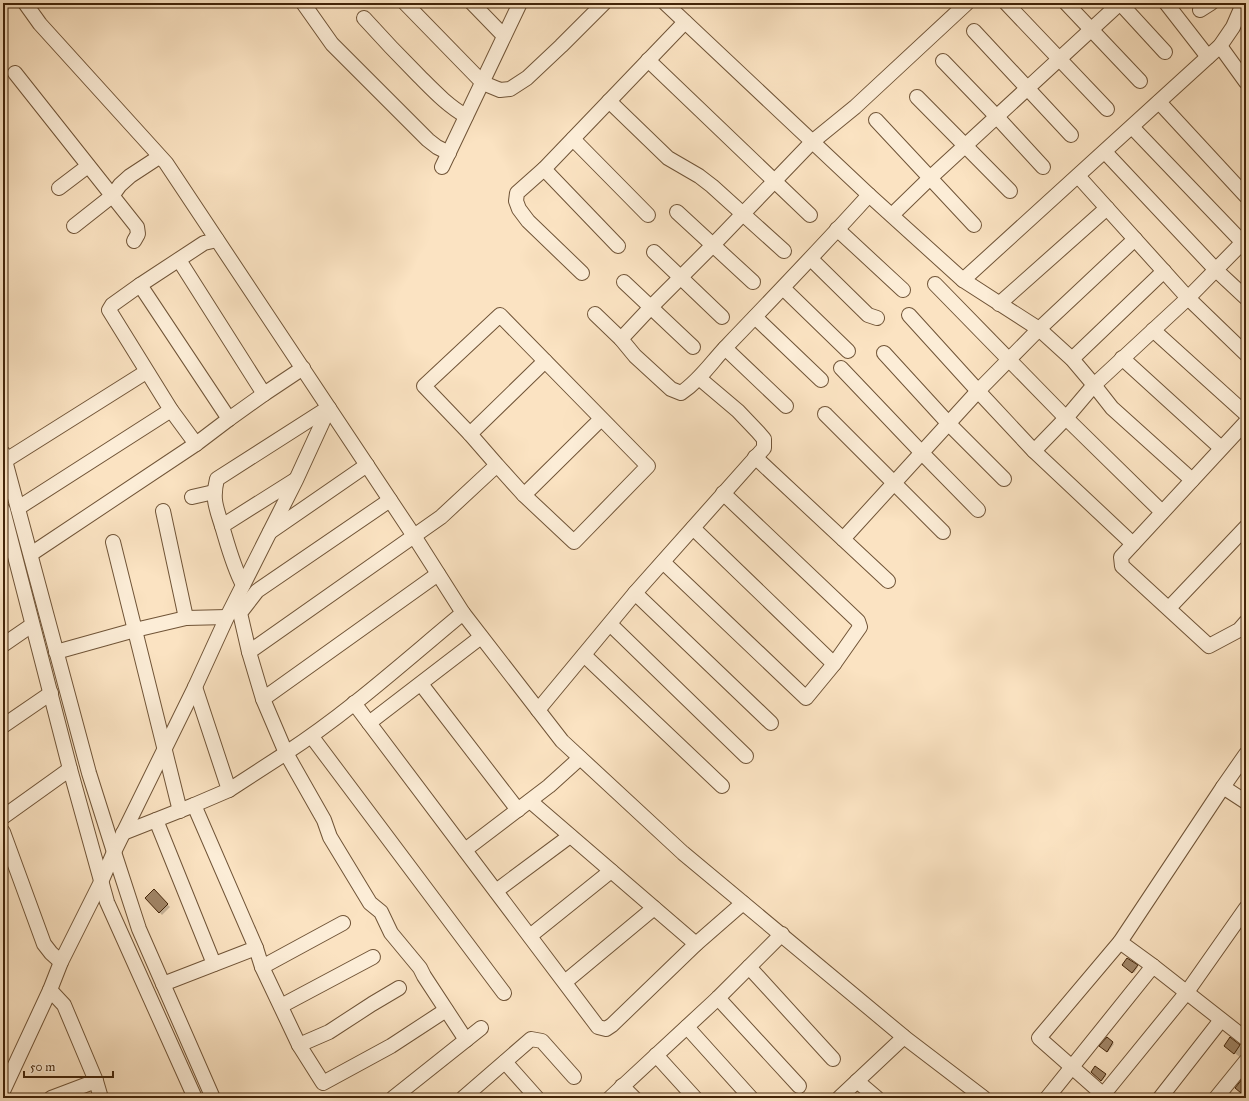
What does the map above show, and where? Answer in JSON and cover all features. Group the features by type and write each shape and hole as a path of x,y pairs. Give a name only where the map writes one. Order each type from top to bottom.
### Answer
{"street":[{"path":"303,3 332,44 428,140 437,147 449,153"},
{"path":"405,3 483,83 500,90 510,89 527,78 562,46 604,3"},
{"path":"472,3 504,36"},
{"path":"442,167 520,3"},
{"path":"665,3 869,195 963,280 1039,330 1072,359 1094,384 1112,408 1192,480"},
{"path":"621,339 812,142 854,107 967,3"},
{"path":"1006,3 1106,109"},
{"path":"1066,3 1140,81"},
{"path":"892,215 930,178 1120,3 1166,52"},
{"path":"1166,3 1208,57"},
{"path":"31,5 40,24 166,163 414,536 463,614 562,741 683,853 904,1037 984,1098"},
{"path":"963,280 1220,46 1233,27 1244,5"},
{"path":"364,18 387,44 450,107 466,116"},
{"path":"582,273 528,221 519,209 516,201 517,193 544,169 685,22"},
{"path":"974,31 1071,135"},
{"path":"1220,46 1246,82"},
{"path":"648,60 810,215"},
{"path":"943,61 1043,167"},
{"path":"15,73 138,227 138,234 134,241"},
{"path":"917,97 1010,192"},
{"path":"610,101 668,158 703,179 784,251"},
{"path":"1158,102 1246,196"},
{"path":"876,120 974,225"},
{"path":"1034,451 1066,418 1094,384 1188,298 1245,243 1132,127"},
{"path":"573,139 648,215"},
{"path":"1105,152 1216,270 1246,298"},
{"path":"74,226 112,196 120,185 130,176 159,157"},
{"path":"59,188 88,166"},
{"path":"544,169 618,246"},
{"path":"1078,176 1188,298 1246,354"},
{"path":"595,314 621,339 635,356 671,390 680,393 698,378 869,195"},
{"path":"999,304 1107,208"},
{"path":"677,212 712,246 753,282"},
{"path":"837,229 903,290"},
{"path":"843,539 1008,360 1135,239"},
{"path":"196,444 146,372 109,310 112,305 140,285 204,243 217,240"},
{"path":"654,252 722,317"},
{"path":"810,259 868,315 877,318"},
{"path":"178,260 264,394"},
{"path":"1072,359 1164,271"},
{"path":"624,282 693,347"},
{"path":"935,284 1008,360 1162,512"},
{"path":"140,285 229,419"},
{"path":"783,288 848,351"},
{"path":"500,315 545,362 648,466 574,542 524,494 424,386 500,315"},
{"path":"909,315 1034,451 1133,544"},
{"path":"755,317 821,380"},
{"path":"1153,330 1246,414"},
{"path":"725,348 786,406"},
{"path":"884,354 948,424 1004,479"},
{"path":"1122,358 1221,448"},
{"path":"470,434 545,362"},
{"path":"31,554 196,444 264,394 303,368"},
{"path":"841,368 978,510"},
{"path":"146,372 4,459 90,773 139,929 213,1098"},
{"path":"538,710 635,593 764,448 764,438 738,412 698,378"},
{"path":"5,1079 50,990 61,962 165,750 243,584 296,480 329,408"},
{"path":"243,584 233,564 215,504 214,492 217,479 329,408"},
{"path":"18,508 171,410"},
{"path":"825,414 943,532"},
{"path":"524,494 601,419"},
{"path":"1246,422 1121,557 1122,566 1209,646 1239,630 1246,622"},
{"path":"755,458 888,581"},
{"path":"269,533 367,465"},
{"path":"249,652 441,517 497,465"},
{"path":"222,526 296,480"},
{"path":"192,497 214,492"},
{"path":"663,562 806,698 834,664 860,627 858,620 723,493"},
{"path":"390,500 257,590 240,613 249,652 263,699 286,753 324,820 330,837 370,903 381,912 392,933 420,968 466,1040"},
{"path":"3,510 70,769 107,902 195,1098"},
{"path":"162,511 186,618"},
{"path":"1169,608 1246,527"},
{"path":"693,528 834,664"},
{"path":"113,542 180,811"},
{"path":"263,699 438,574"},
{"path":"635,593 771,723"},
{"path":"124,833 229,790 312,737 463,614"},
{"path":"56,652 186,618 227,617"},
{"path":"3,645 32,624"},
{"path":"610,624 746,756"},
{"path":"370,723 481,636"},
{"path":"584,655 722,786"},
{"path":"421,684 518,810"},
{"path":"195,687 229,790"},
{"path":"3,726 51,693"},
{"path":"354,703 598,1027 606,1029 612,1025 696,944 744,903"},
{"path":"312,737 504,993"},
{"path":"1246,754 1120,942 1039,1038 1105,1096 1187,992 1246,908"},
{"path":"465,850 530,801 580,758"},
{"path":"3,817 70,769"},
{"path":"1223,787 1246,802"},
{"path":"530,801 696,944"},
{"path":"194,805 256,948 262,967 299,1045 323,1083 391,1046 446,1010"},
{"path":"156,820 214,964"},
{"path":"3,832 44,944 61,962"},
{"path":"496,891 570,836"},
{"path":"530,936 611,871"},
{"path":"565,982 654,908"},
{"path":"262,967 343,923"},
{"path":"610,1098 718,998 782,934"},
{"path":"1120,942 1187,992 1246,1039"},
{"path":"163,984 256,948"},
{"path":"281,1006 373,957"},
{"path":"1047,1098 1153,966"},
{"path":"749,967 833,1059"},
{"path":"299,1045 328,1032 399,988"},
{"path":"50,990 64,1005 96,1081 101,1098"},
{"path":"718,998 799,1086"},
{"path":"1160,1098 1221,1020"},
{"path":"687,1027 751,1098"},
{"path":"393,1098 481,1028"},
{"path":"839,1098 904,1037"},
{"path":"463,1098 479,1093 505,1062 531,1039 542,1041 574,1077"},
{"path":"656,1055 695,1098"},
{"path":"1216,1098 1246,1061"},
{"path":"505,1062 537,1098"},
{"path":"51,1098 96,1081"},
{"path":"857,1081 877,1098"},
{"path":"622,1086 634,1098"}],"building":[{"path":"154,889 168,904 159,913 145,898"},
{"path":"1127,958 1138,965 1132,973 1122,965"},
{"path":"1107,1037 1113,1042 1107,1052 1099,1046"},
{"path":"1230,1037 1240,1045 1234,1054 1224,1046"},
{"path":"1095,1066 1106,1074 1101,1081 1091,1072"},
{"path":"1246,1074 1246,1094 1242,1091 1241,1093 1235,1088"}]}
